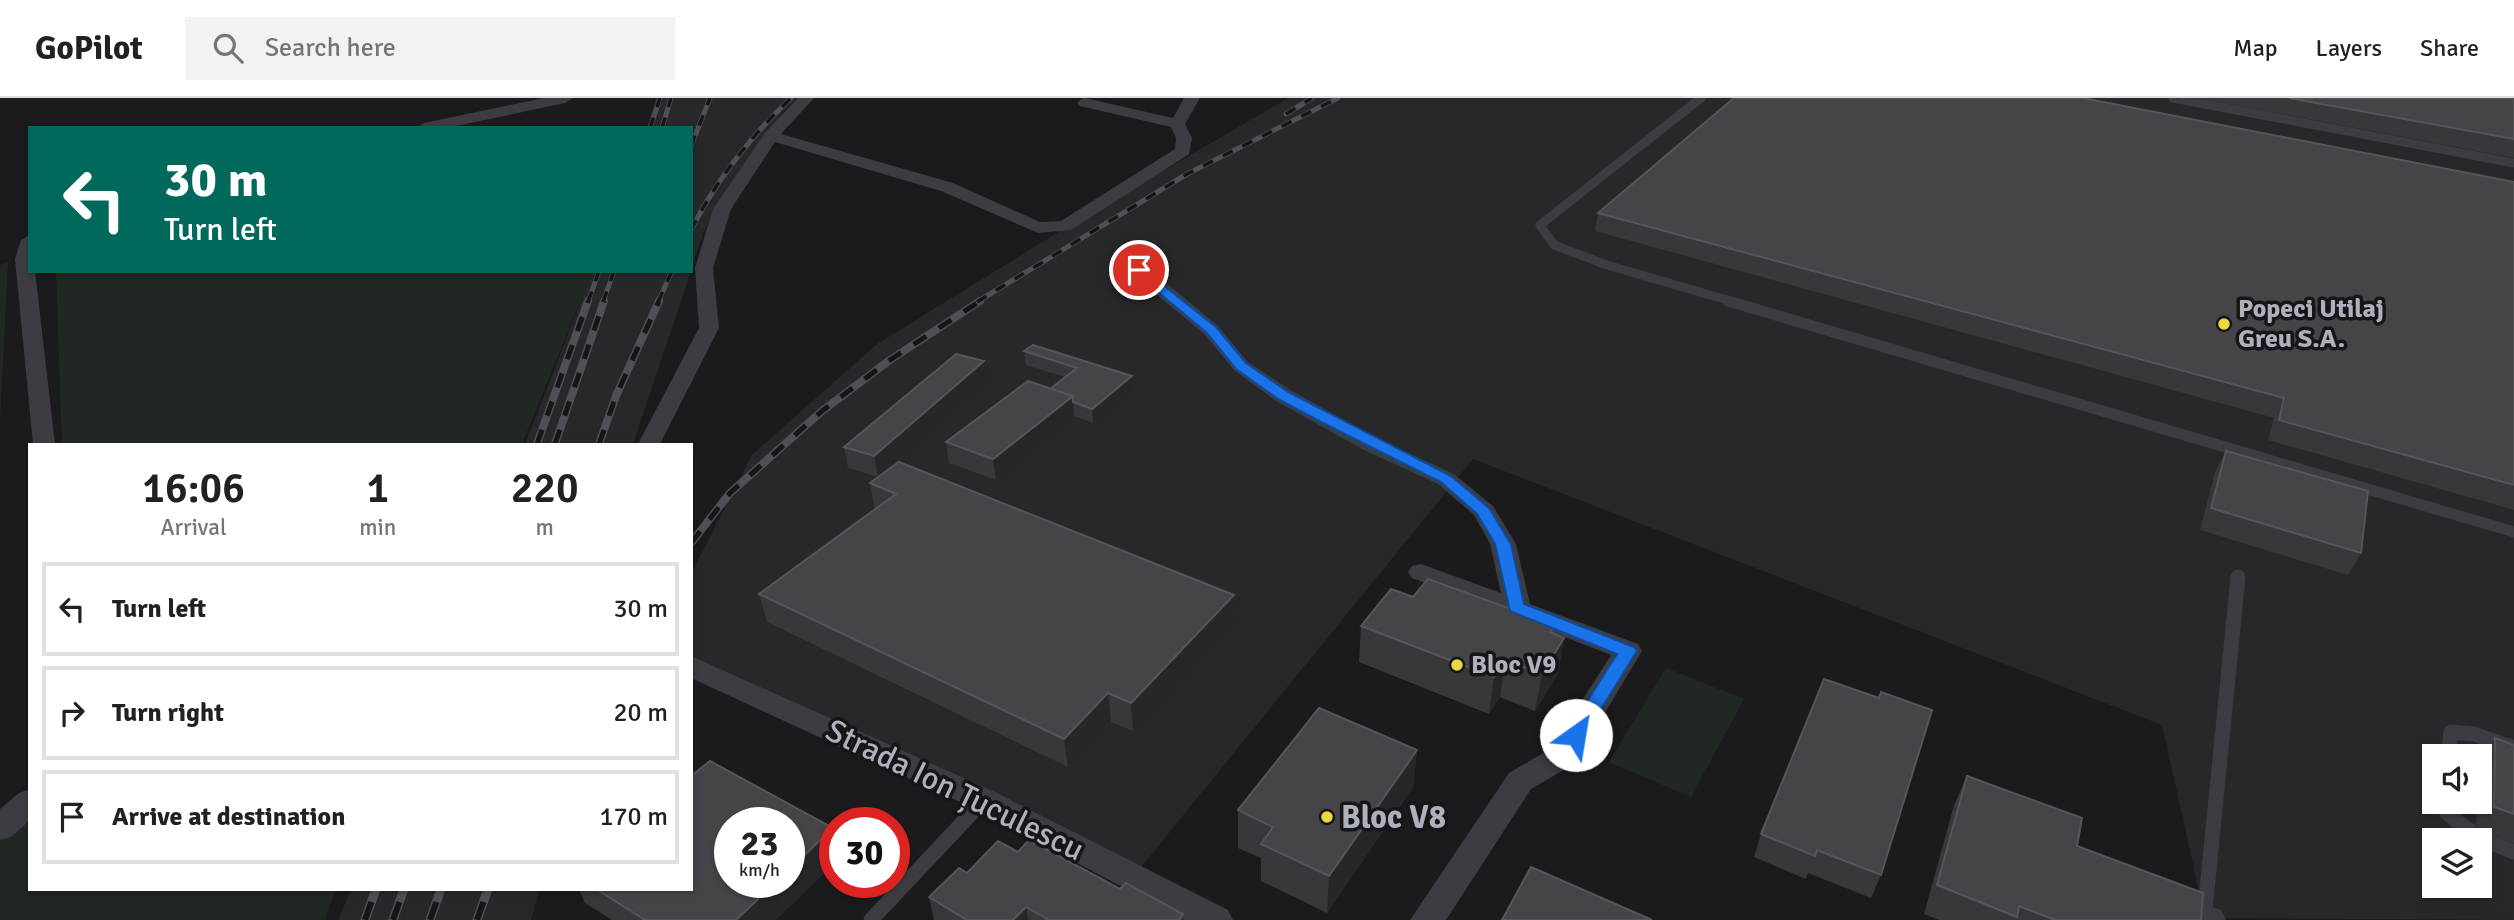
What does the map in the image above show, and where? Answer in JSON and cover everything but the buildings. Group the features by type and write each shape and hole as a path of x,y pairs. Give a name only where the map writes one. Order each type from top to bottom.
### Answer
{"street":[{"path":"433,126 565,98"},
{"path":"650,443 709,328 704,268 722,209 771,136 806,98"},
{"path":"1177,124 1192,98"},
{"path":"1085,103 1177,124"},
{"path":"771,136 947,187 1038,228 1065,226 1183,151 1184,138 1177,124"},
{"path":"28,246 24,259 44,443"},
{"path":"1139,270 1212,330 1241,366 1283,396 1446,479 1484,511 1503,544 1517,607"},
{"path":"1420,572 1628,651 1563,756 1520,781 1427,920"},
{"name":"Strada Ion Țuculescu","path":"693,667 984,800 1216,920"},
{"path":"0,828 28,803"}],"lane":[{"path":"1702,98 1540,225 1554,245 1606,265 2514,532"},
{"path":"2173,98 2514,163"},
{"path":"2206,919 2238,577"},
{"path":"2450,744 2451,732 2474,734 2514,748"},
{"path":"871,920 984,800"},
{"path":"2447,814 2468,832 2514,852"}],"shaded area":[{"path":"656,98 798,98 784,111 705,229 693,263 693,126 648,126"},
{"path":"1288,98 2514,98 2514,920 2205,918 2162,725 1473,459 1133,877 693,667 693,570 752,455 877,344 1052,236"},
{"path":"8,262 0,421 0,265"},
{"path":"56,273 592,273 522,443 62,443"},
{"path":"592,273 690,273 633,443 525,443"},
{"path":"1666,668 1744,699 1691,797 1609,762"},
{"path":"28,811 28,891 335,891 325,920 0,920 0,837"},
{"path":"350,891 539,891 531,920 338,920"}],"railway":[{"path":"651,126 660,98"},
{"path":"663,126 671,98"},
{"path":"693,141 710,98"},
{"path":"693,226 735,159 791,98"},
{"path":"1286,114 1312,98"},
{"path":"977,302 1187,174 1338,98"},
{"path":"588,302 598,273"},
{"path":"603,302 613,273"},
{"path":"658,302 671,273"},
{"path":"537,443 588,301"},
{"path":"555,443 604,301"},
{"path":"599,443 616,396 659,301"},
{"path":"693,540 730,493 822,411 890,360 980,301"},
{"path":"365,920 375,891"},
{"path":"393,920 403,891"},
{"path":"430,920 440,891"},
{"path":"477,920 487,891"}],"place":[{"name":"Popeci Utilaj Greu S.A.","path":"2224,324"},
{"name":"Bloc V9","path":"1457,665"},
{"name":"Bloc V8","path":"1327,817"}],"route":[{"path":"1139,270 1212,330 1241,366 1283,396 1373,445 1446,479 1484,511 1503,544 1517,607 1628,651 1576,735"}]}
